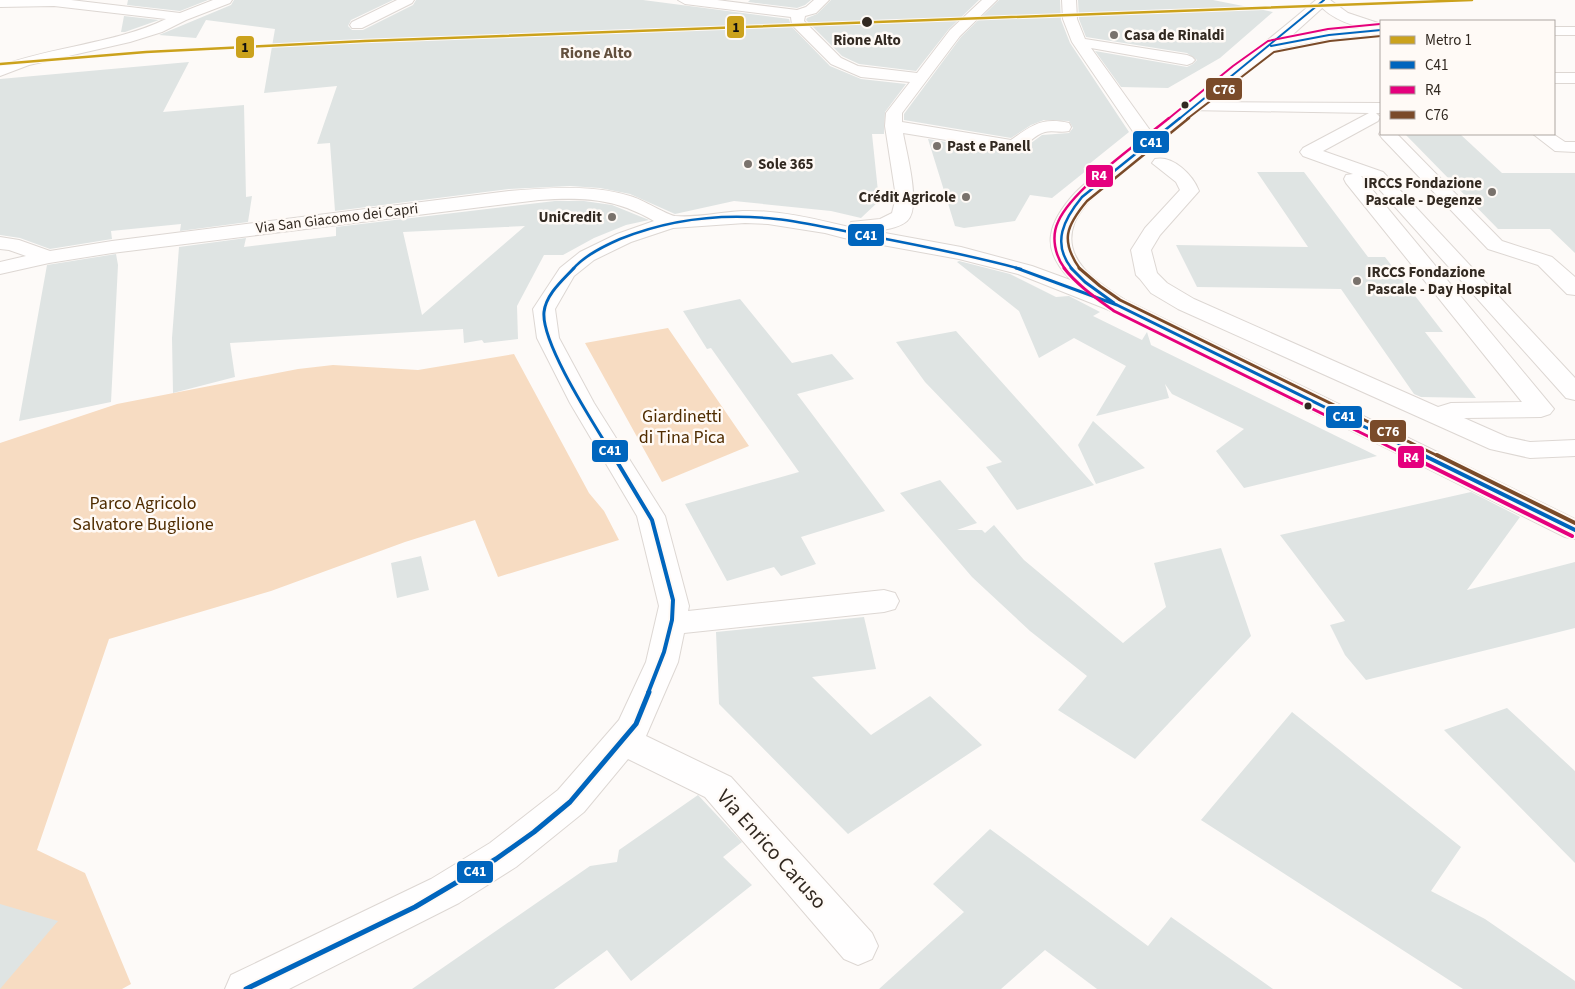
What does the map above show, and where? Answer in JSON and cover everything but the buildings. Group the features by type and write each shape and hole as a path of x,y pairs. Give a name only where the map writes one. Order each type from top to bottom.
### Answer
{"street":[{"path":"0,71 24,62 125,39 157,29 225,0"},
{"path":"357,25 407,0"},
{"path":"684,0 798,14 812,10 822,0"},
{"path":"826,227 878,226 892,222 901,216 905,197 893,126 894,113 955,33 990,0"},
{"path":"1069,0 1070,19 1079,42 1143,133 1153,156 1188,182 1190,191 1152,232 1141,250 1147,275 1159,288 1186,304 1499,443 1530,450 1575,448"},
{"path":"1117,305 1079,277 1066,259 1060,241 1064,223 1082,197 1153,156 1193,107 1272,46 1324,1 1335,13 1345,18 1380,29"},
{"path":"0,3 54,2 181,18"},
{"path":"798,14 797,22 836,61 861,72 921,78"},
{"path":"1272,46 1329,35 1380,29"},
{"path":"1555,31 1575,31"},
{"path":"1079,42 1187,60"},
{"path":"1555,78 1575,78"},
{"path":"1193,107 1374,115"},
{"path":"1374,115 1309,152 1377,176 1575,393"},
{"path":"893,126 1014,146 1040,127 1063,127"},
{"path":"1389,135 1495,245 1545,261 1575,289"},
{"path":"1543,135 1561,147 1575,147"},
{"path":"1353,179 1541,409 1451,411 1438,415"},
{"name":"Via San Giacomo dei Capri","path":"0,268 49,257 112,247 509,197 558,193 609,196 630,201 670,222"},
{"path":"246,989 445,891 503,855 571,801 634,728 662,662 674,606 651,516 582,402 558,358 548,338 544,309 567,272 587,256 624,238 670,222 745,217 768,218 961,253 1025,270 1117,305 1575,530"},
{"path":"0,242 12,244 49,257"},
{"path":"670,623 710,621 884,601"},
{"name":"Via Enrico Caruso","path":"622,740 718,787 858,946"}],"green space":[{"name":"Giardinetti di Tina Pica","path":"668,328 749,446 662,482 585,343"},
{"name":"Parco Agricolo Salvatore Buglione","path":"514,354 589,493 604,511 619,540 498,577 475,520 405,542 271,591 109,639 37,850 85,873 131,984 122,989 0,989 0,443 117,404 298,369 333,365 418,370"}],"metro line":[{"name":"1","path":"0,64 146,52 365,41 1472,0"}],"transit line":[{"name":"C41","path":"1114,303 1075,273 1062,253 1060,242 1062,230 1070,212 1082,197 1235,75 1324,0"},
{"name":"R4","path":"1380,24 1328,29 1268,41 1233,66 1078,193 1058,221 1054,236 1056,251 1061,264 1070,276 1114,311 1572,536"},
{"name":"C41","path":"1271,46 1329,35 1380,30"},
{"name":"C76","path":"1380,36 1330,41 1274,52 1241,76 1087,201 1070,224 1067,236 1068,248 1080,269 1120,300 1575,523"},
{"name":"C41","path":"246,989 415,907 496,859 534,832 570,802 636,724 664,652 672,620 673,600 652,520 569,382 546,330 544,311 552,292 576,265 604,246 636,233 670,223 706,218 777,219 961,253 1025,270 1117,305 1575,530"}],"place":[{"name":"Rione Alto","path":"867,22"},
{"name":"Casa de Rinaldi","path":"1114,35"},
{"name":"Past e Panell","path":"937,146"},
{"name":"Sole 365","path":"748,164"},
{"name":"IRCCS Fondazione Pascale - Degenze","path":"1492,192"},
{"name":"Crédit Agricole","path":"966,197"},
{"name":"UniCredit","path":"612,217"},
{"name":"IRCCS Fondazione Pascale - Day Hospital","path":"1357,281"}],"district":[{"name":"Rione Alto","path":"596,52"}]}
